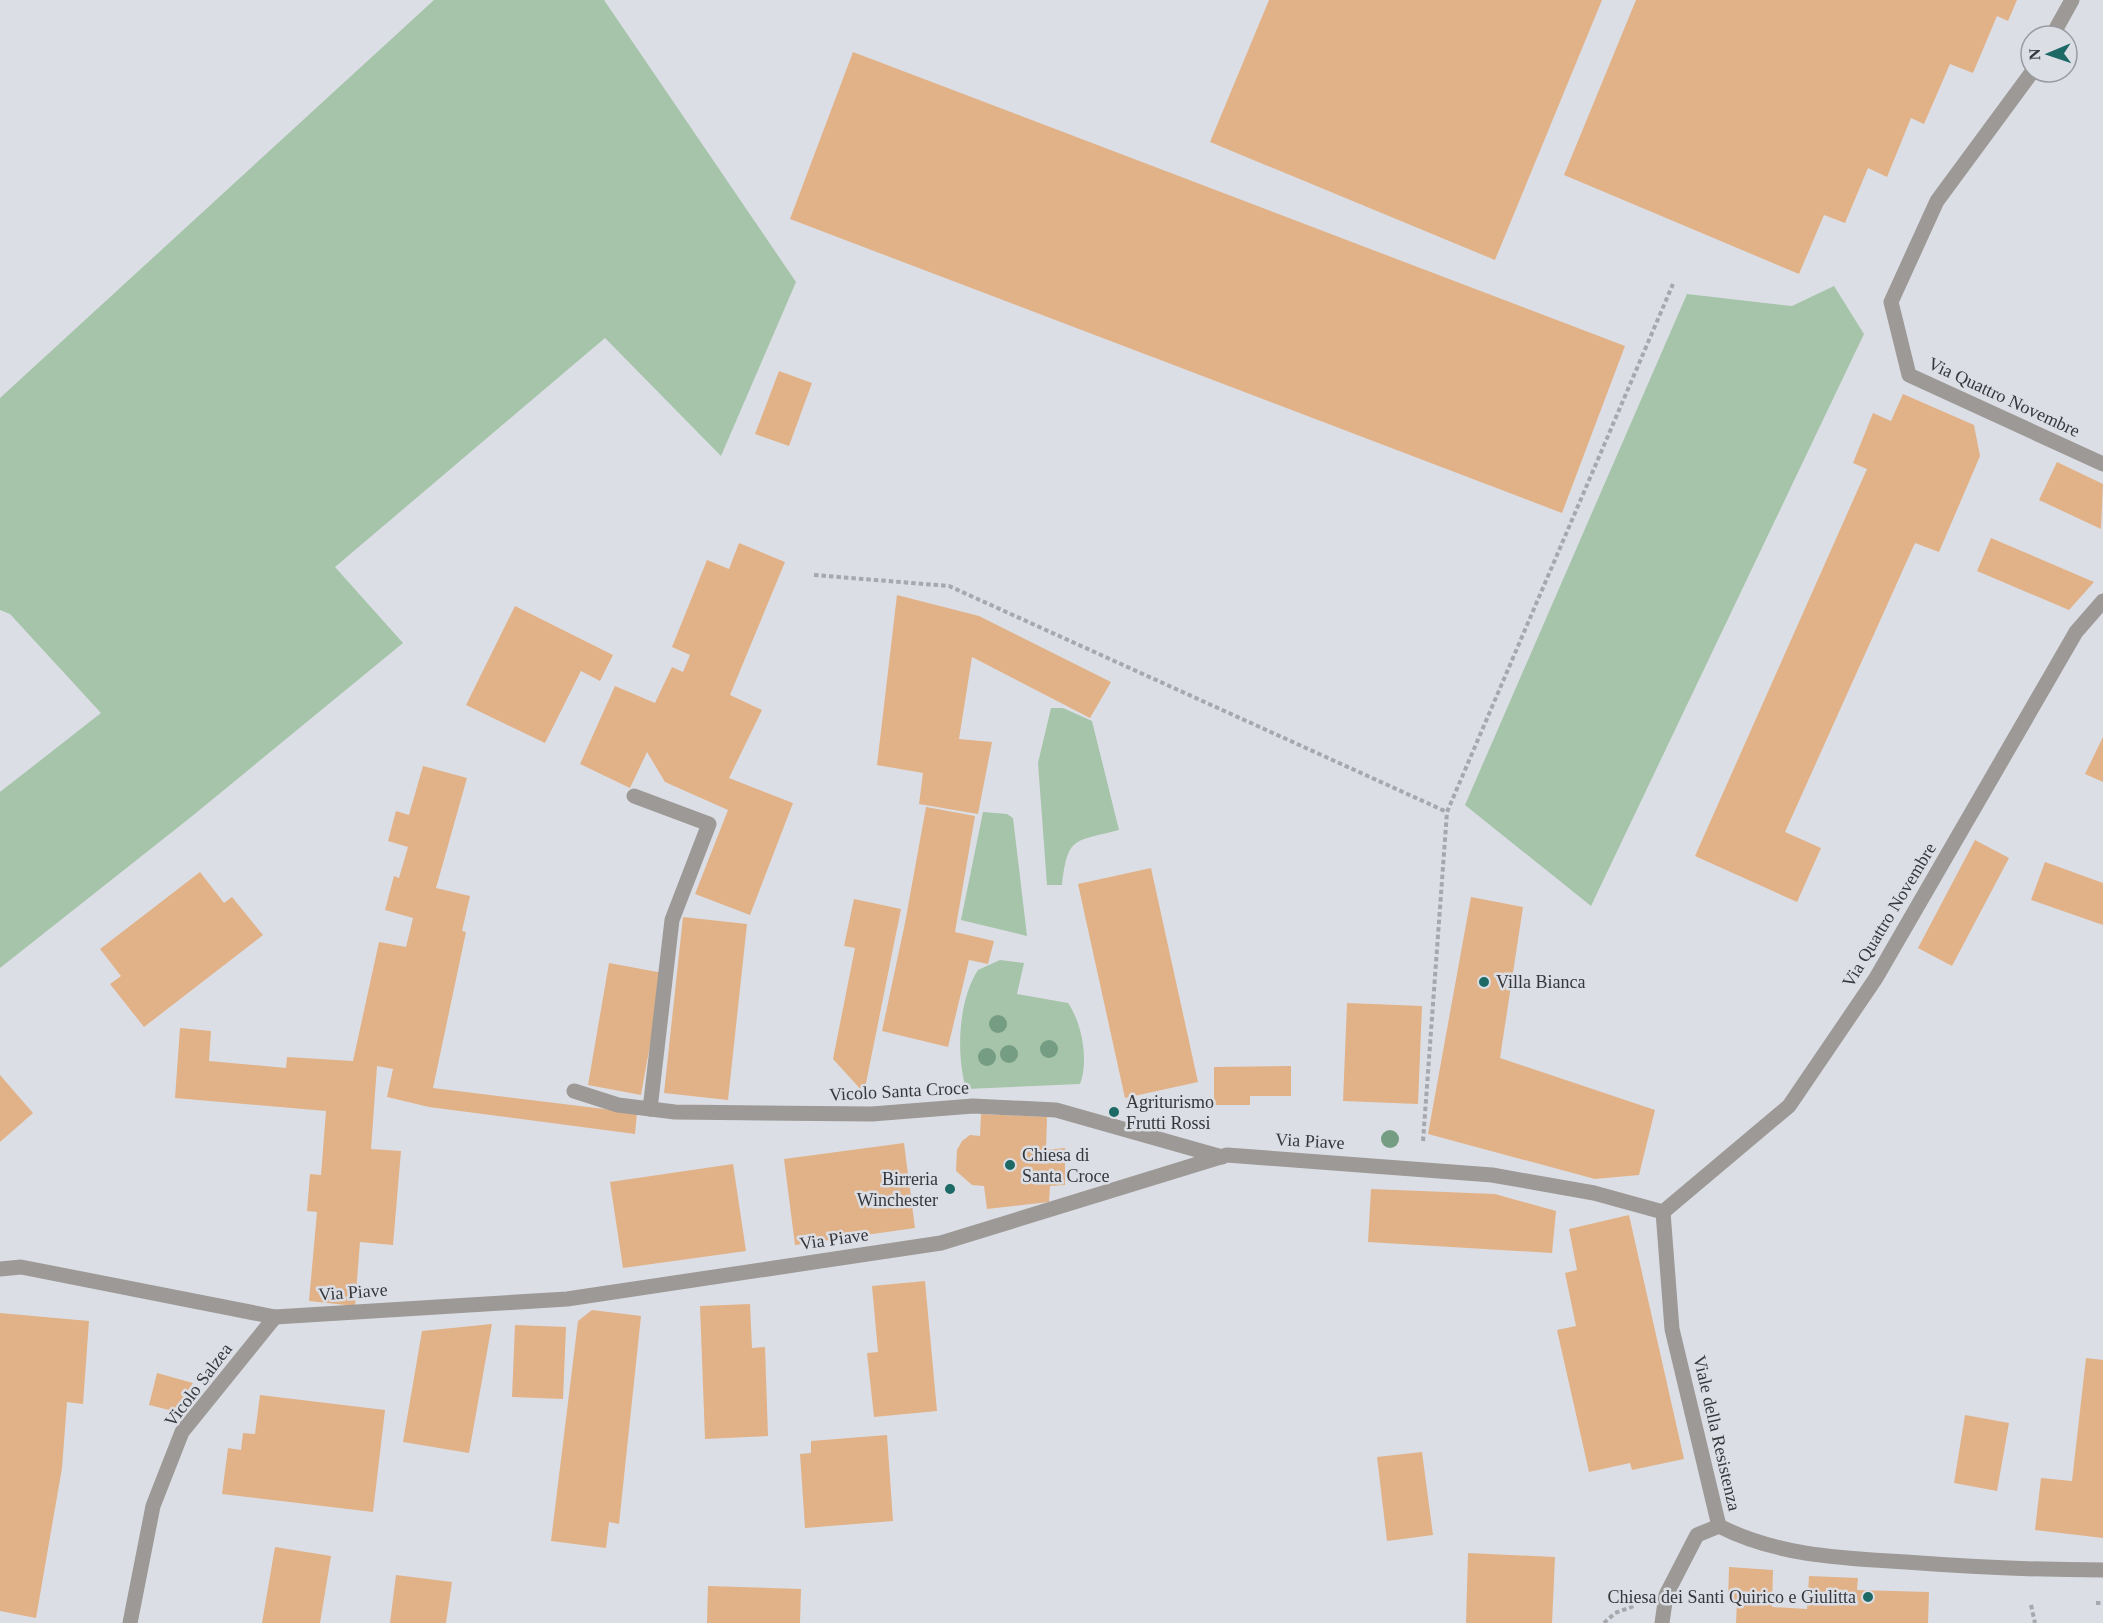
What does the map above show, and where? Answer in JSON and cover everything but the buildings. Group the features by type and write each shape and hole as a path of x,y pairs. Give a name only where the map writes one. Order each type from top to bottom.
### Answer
{"street":[{"path":"2059,24 2072,0"},
{"name":"Via Quattro Novembre","path":"2023,84 1937,201 1891,302 1910,375 2103,464"},
{"name":"Via Quattro Novembre","path":"1663,1212 1789,1106 1876,978 2076,632 2103,601"},
{"path":"634,796 709,824 672,920 650,1109"},
{"name":"Vicolo Santa Croce","path":"574,1091 618,1105 650,1109 771,1115 872,1114 974,1106 1056,1110 1222,1157"},
{"name":"Via Piave","path":"0,1269 21,1267 275,1317 567,1299 941,1243 1222,1157 1420,1168 1492,1175 1594,1193 1663,1212"},
{"name":"Viale della Resistenza","path":"1663,1212 1672,1329 1719,1526 1752,1542 1807,1555 2022,1571 2103,1570"},
{"name":"Vicolo Salzea","path":"130,1623 153,1506 182,1432 275,1317"},
{"path":"1662,1623 1666,1595 1697,1535 1719,1526"}],"path":[{"path":"1420,1168 1447,812 1673,284"},
{"path":"814,574 949,586 1447,812"},
{"path":"2096,1603 2103,1603"},
{"path":"2031,1605 2035,1623"}],"green space":[{"path":"434,0 604,0 796,282 721,456 605,338 335,567 403,643 191,817 0,968 0,792 101,713 10,614 0,610 0,398"},
{"path":"1834,286 1864,334 1591,906 1465,805 1687,294 1792,306"},
{"path":"1051,708 1063,708 1092,721 1119,830 1082,840 1076,844 1067,857 1062,885 1047,885 1038,763"},
{"path":"983,812 1007,814 1013,818 1027,936 961,920"},
{"path":"1000,960 1024,963 1017,994 1068,1003 1077,1021 1083,1042 1084,1064 1080,1084 966,1089 960,1044 966,997 978,970"}],"place":[{"name":"Villa Bianca","path":"1484,982"},
{"name":"Agriturismo Frutti Rossi","path":"1114,1112"},
{"name":"Chiesa di Santa Croce","path":"1010,1165"},
{"name":"Birreria Winchester","path":"950,1189"},
{"name":"Chiesa dei Santi Quirico e Giulitta","path":"1868,1597"}]}
